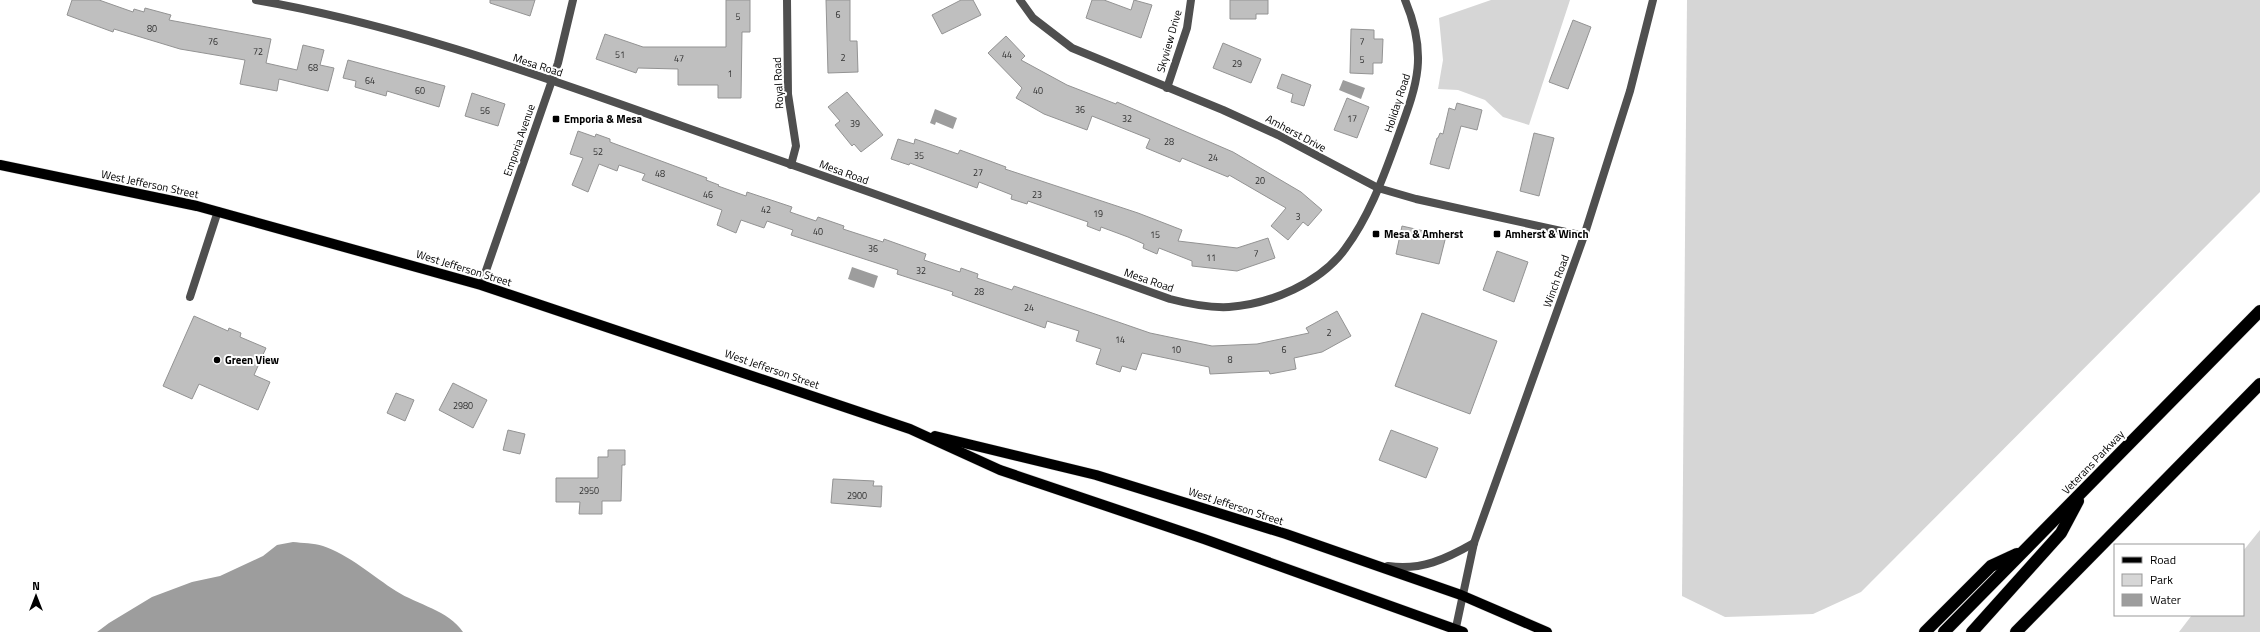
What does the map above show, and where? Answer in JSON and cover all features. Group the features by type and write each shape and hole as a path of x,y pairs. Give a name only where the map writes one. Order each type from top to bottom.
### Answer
{"highway":[{"name":"Veterans Parkway","path":"1944,632 2260,311"},
{"path":"2016,632 2260,384"},
{"path":"1972,632 2061,533 2084,490"},
{"path":"1925,632 1991,566 2025,550"}],"main road":[{"name":"West Jefferson Street","path":"0,165 218,212 481,285 910,430 1096,475 1286,534 1461,595 1547,632"},
{"name":"West Jefferson Street","path":"910,430 1000,470 1211,541 1458,631"}],"street":[{"name":"Mesa Road","path":"256,0 300,8 381,27 552,81 1170,299 1209,307 1230,307 1259,302 1284,293 1312,278 1345,250 1359,227 1378,188"},
{"name":"Emporia Avenue","path":"481,285 552,81 568,27 573,0"},
{"name":"Royal Road","path":"787,0 788,94 796,146 791,165"},
{"name":"Amherst Drive","path":"1020,0 1033,18 1072,48 1223,110 1278,135 1378,188 1416,199 1584,236"},
{"name":"Skyview Drive","path":"1167,88 1187,28 1192,0"},
{"name":"Holiday Road","path":"1378,188 1415,91 1419,53 1416,33 1405,0"},
{"name":"Winch Road","path":"1458,631 1461,595 1474,543 1584,236 1630,91 1653,0"},
{"path":"190,296 218,212"},
{"path":"1374,564 1399,568 1420,567 1451,556 1474,543"}],"green space":[{"path":"1491,0 1570,0 1529,125 1503,117 1485,100 1458,90 1438,89 1443,60 1439,18"},
{"path":"1687,0 2260,0 2260,192 1861,592 1813,614 1725,617 1682,596"},
{"path":"2260,530 2260,632 2179,632 2191,616 2244,616 2244,550"}],"water":[{"path":"1343,80 1365,88 1361,99 1339,90"},
{"path":"935,109 957,118 953,129 936,122 935,125 930,123"},
{"path":"852,267 878,276 874,288 848,279"},
{"path":"293,542 319,545 342,554 396,591 449,618 457,624 463,632 97,632 152,597 192,582 220,576 263,556 277,545"}],"building":[{"path":"72,0 99,0 133,12 134,9 144,12 145,8 171,15 169,20 271,39 266,63 297,70 303,45 324,50 320,65 334,68 328,91 279,79 277,91 240,84 245,60 180,49 114,29 113,32 67,15"},
{"path":"490,0 535,0 530,16 490,3"},
{"path":"726,0 750,0 750,32 742,32 741,98 718,98 718,85 678,85 678,69 638,68 636,73 596,59 605,34 643,47 726,47"},
{"path":"826,0 850,0 850,41 857,41 858,72 828,73"},
{"path":"961,0 973,0 981,15 942,34 932,15"},
{"path":"1092,0 1104,0 1131,10 1134,0 1152,5 1141,38 1086,18"},
{"path":"1230,0 1268,0 1268,14 1256,14 1256,19 1230,19"},
{"path":"1573,20 1591,27 1568,89 1549,82"},
{"path":"1351,29 1374,30 1374,39 1383,39 1382,63 1373,63 1373,74 1350,73"},
{"path":"1006,36 1025,56 1021,60 1067,85 1116,104 1117,102 1233,152 1301,192 1322,210 1308,226 1303,222 1288,240 1271,226 1286,208 1229,175 1228,177 1182,158 1180,162 1146,148 1150,139 1092,116 1087,130 1044,114 1016,98 1022,88 988,53"},
{"path":"1223,43 1261,59 1251,83 1213,68"},
{"path":"348,60 445,86 439,107 387,91 386,96 355,87 356,81 343,78"},
{"path":"1282,74 1311,85 1304,106 1291,102 1293,94 1277,88"},
{"path":"847,92 883,135 861,152 854,144 852,146 835,125 840,121 828,107"},
{"path":"472,93 505,104 498,126 465,116"},
{"path":"1347,98 1369,107 1357,138 1334,130"},
{"path":"1457,103 1482,110 1477,130 1461,126 1449,169 1430,164 1437,138 1440,133 1443,134 1449,108 1455,110"},
{"path":"578,131 595,137 596,134 610,139 610,142 707,178 706,180 719,185 718,186 746,196 747,192 792,207 790,212 816,221 818,217 844,226 843,229 883,242 884,239 926,254 924,260 960,272 961,268 978,274 977,278 1012,290 1014,286 1150,333 1212,346 1257,344 1309,333 1306,328 1337,311 1351,336 1322,352 1294,358 1296,369 1270,374 1269,371 1210,374 1209,367 1142,353 1136,370 1122,366 1120,372 1096,364 1101,349 1076,341 1079,331 1047,321 1045,328 952,295 953,292 897,274 898,270 791,235 793,230 767,221 764,228 741,220 736,233 717,225 722,210 642,180 645,174 619,165 617,171 599,164 588,192 572,185 583,158 570,154"},
{"path":"1534,133 1554,138 1539,196 1520,191"},
{"path":"898,139 914,144 915,139 958,154 960,150 1006,167 1005,169 1138,213 1182,230 1178,241 1237,248 1268,238 1275,258 1237,271 1192,266 1192,261 1159,248 1157,254 1143,248 1144,244 1128,237 1101,227 1100,231 1087,226 1088,222 1028,201 1027,204 1011,199 1012,195 979,182 977,188 910,163 909,165 891,159"},
{"path":"1402,226 1446,236 1439,264 1396,254"},
{"path":"1497,251 1528,262 1514,302 1483,290"},
{"path":"1422,313 1497,341 1470,414 1395,386"},
{"path":"194,316 228,331 229,328 241,333 240,337 266,348 254,375 270,382 258,410 199,384 192,399 163,386"},
{"path":"453,383 487,400 473,428 439,410"},
{"path":"396,393 414,400 405,421 387,413"},
{"path":"508,430 525,434 520,454 503,450"},
{"path":"1391,430 1438,448 1426,478 1379,460"},
{"path":"608,450 625,450 625,465 622,465 621,501 602,501 602,514 579,514 580,502 556,502 556,478 598,478 598,457 608,457"},
{"path":"833,479 874,481 873,486 882,486 881,507 831,503"}],"place":[{"name":"Emporia & Mesa","path":"556,119"},
{"name":"Mesa & Amherst","path":"1376,234"},
{"name":"Amherst & Winch","path":"1497,234"},
{"name":"Green View","path":"217,360"}]}
